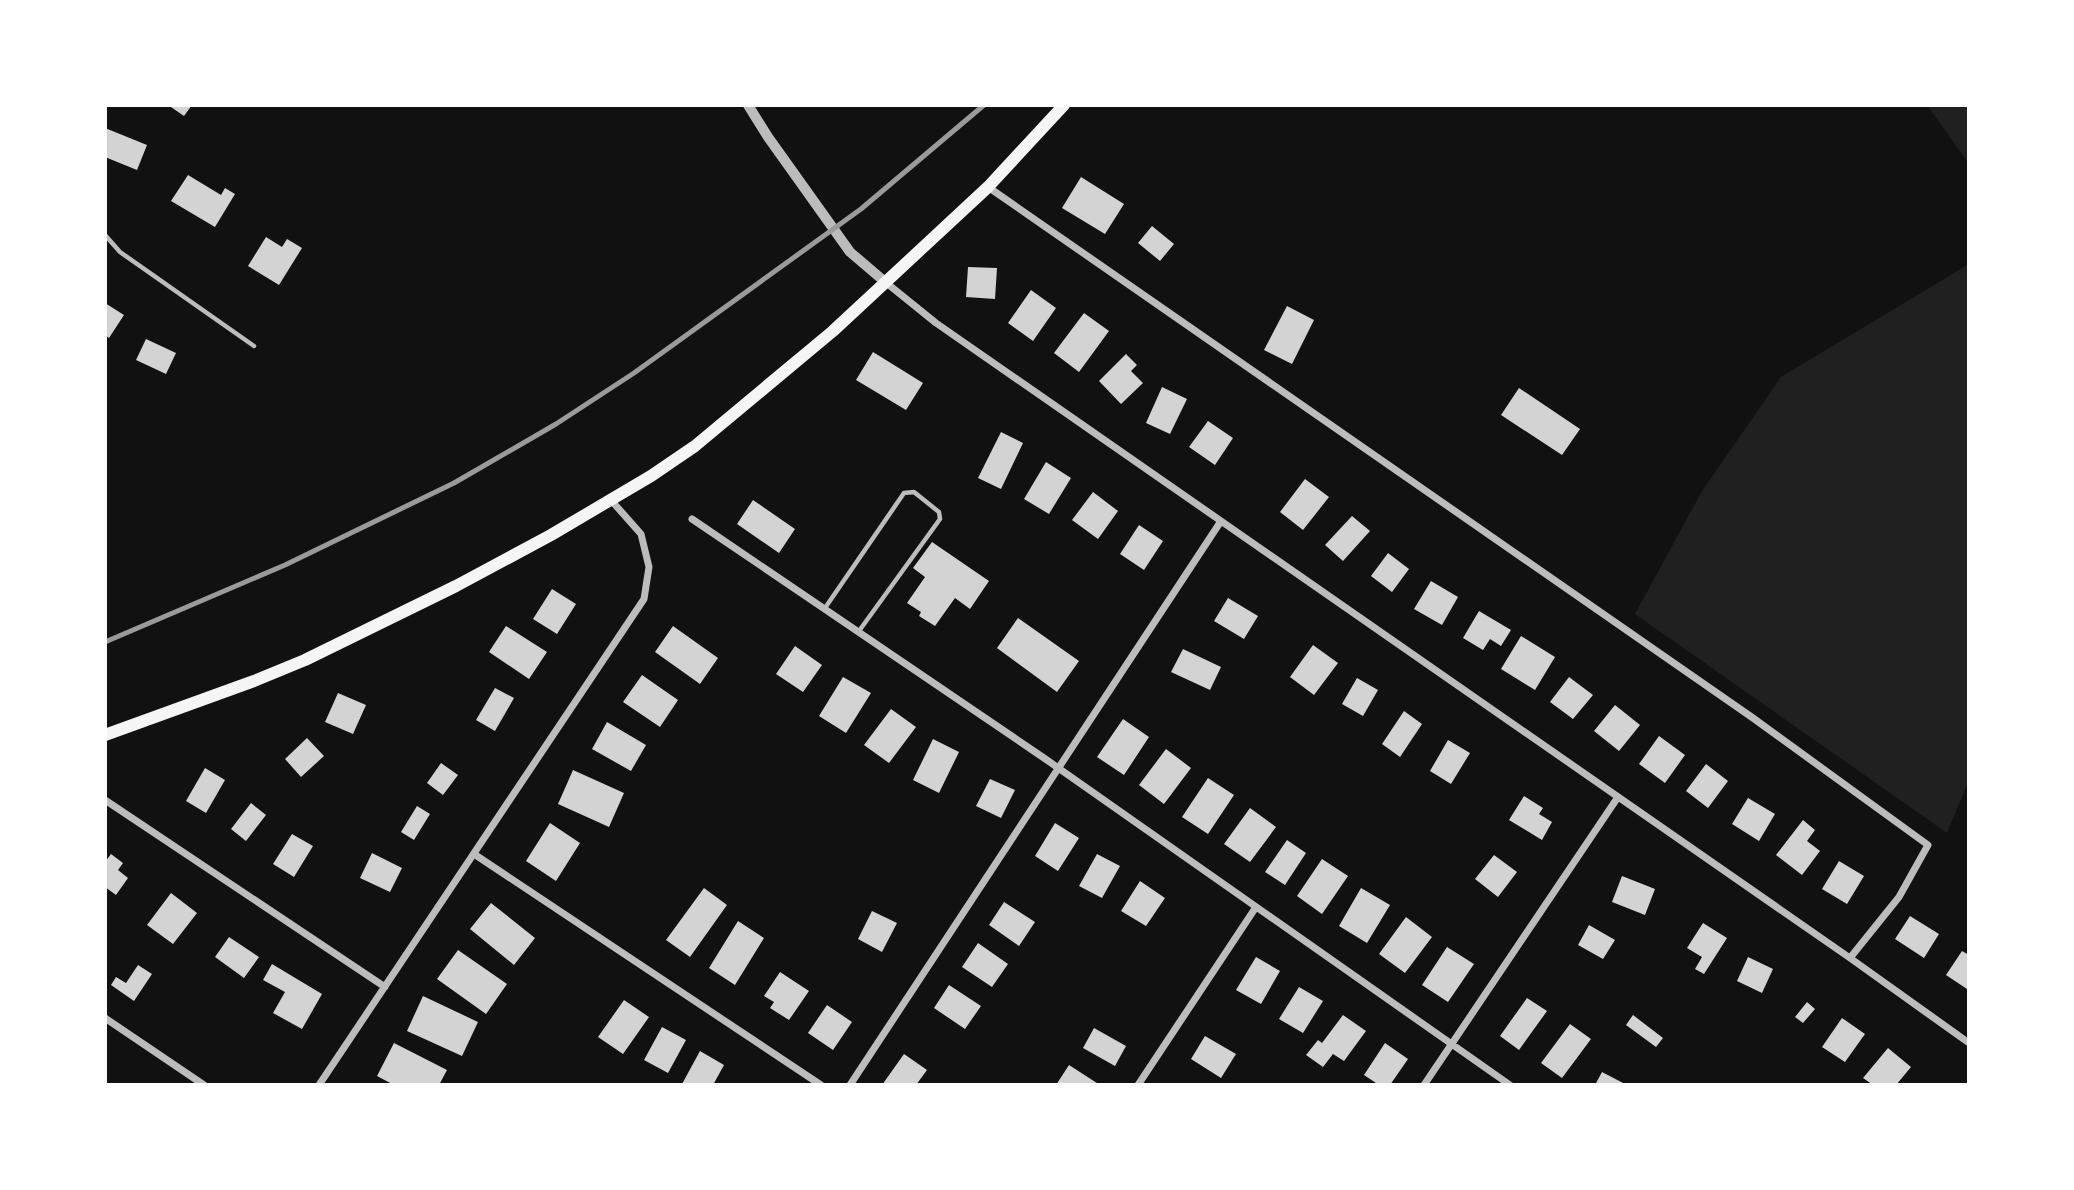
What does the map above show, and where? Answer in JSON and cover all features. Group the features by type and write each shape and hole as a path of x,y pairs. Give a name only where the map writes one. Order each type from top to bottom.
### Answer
{"main road":[{"path":"105,735 305,660 456,586 551,535 651,476 695,446 833,331 988,187 1064,105"}],"street":[{"path":"752,106 768,137 850,252 936,323 1969,1043"},
{"path":"988,187 1730,702 1928,845 1899,897 1850,958"},
{"path":"319,1085 644,599 649,567 641,534 610,499"},
{"path":"692,519 1060,769 1510,1085"},
{"path":"850,1085 1221,521"},
{"path":"1424,1085 1618,797"},
{"path":"105,800 385,987"},
{"path":"474,853 821,1085"},
{"path":"1138,1085 1256,907"},
{"path":"105,1018 204,1085"}],"lane":[{"path":"105,235 120,252 254,346"},
{"path":"825,608 904,493 914,492 939,512 940,519 859,631"}],"shaded area":[{"path":"1927,105 1969,105 1969,164"},
{"path":"1969,264 1969,780 1947,833 1635,614 1702,491 1781,377"}],"building":[{"path":"168,105 192,105 184,116"},
{"path":"105,128 147,145 137,170 105,157"},
{"path":"188,175 221,195 225,188 235,194 215,227 171,201"},
{"path":"1081,177 1124,204 1105,234 1062,208"},
{"path":"1152,226 1174,244 1160,261 1138,243"},
{"path":"266,237 282,247 287,239 302,248 279,285 248,266"},
{"path":"968,267 997,268 995,299 966,297"},
{"path":"1031,290 1056,308 1033,341 1008,323"},
{"path":"105,303 124,315 109,338 105,335"},
{"path":"1287,306 1314,320 1292,364 1264,350"},
{"path":"1084,313 1109,331 1079,372 1054,353"},
{"path":"146,339 176,353 166,374 136,360"},
{"path":"873,352 923,383 906,410 856,380"},
{"path":"1126,354 1137,365 1131,371 1143,383 1121,404 1099,381"},
{"path":"1162,387 1187,399 1170,434 1146,423"},
{"path":"1519,388 1580,429 1562,455 1501,415"},
{"path":"1208,421 1233,438 1215,465 1189,447"},
{"path":"1001,432 1023,443 1001,489 978,478"},
{"path":"1046,462 1071,478 1049,514 1024,499"},
{"path":"1305,479 1329,497 1303,530 1280,512"},
{"path":"1093,492 1118,511 1098,539 1072,520"},
{"path":"753,500 795,529 779,553 737,524"},
{"path":"1352,516 1370,531 1343,561 1325,545"},
{"path":"1139,525 1163,541 1144,570 1120,554"},
{"path":"932,542 989,581 970,609 955,598 935,626 919,616 921,612 907,603 925,577 913,568"},
{"path":"1388,553 1409,569 1392,592 1371,576"},
{"path":"1431,581 1458,597 1442,625 1414,609"},
{"path":"552,589 576,604 557,634 533,619"},
{"path":"1228,598 1258,616 1244,639 1214,621"},
{"path":"1479,611 1511,630 1501,646 1490,639 1483,650 1463,638"},
{"path":"1018,618 1079,661 1057,692 997,648"},
{"path":"506,626 547,652 529,679 489,652"},
{"path":"673,626 718,658 700,684 655,652"},
{"path":"1521,636 1555,657 1535,690 1501,669"},
{"path":"1313,645 1338,663 1314,695 1290,677"},
{"path":"795,646 822,665 803,692 776,674"},
{"path":"1183,649 1221,667 1210,690 1171,672"},
{"path":"642,675 678,700 660,727 623,702"},
{"path":"843,677 871,693 846,733 819,716"},
{"path":"1569,677 1593,695 1573,719 1550,702"},
{"path":"1357,678 1378,690 1363,716 1342,704"},
{"path":"495,688 514,698 495,731 476,720"},
{"path":"338,693 366,705 353,734 325,722"},
{"path":"1615,705 1640,725 1619,751 1594,731"},
{"path":"891,709 916,727 889,763 864,745"},
{"path":"1404,711 1422,724 1400,757 1382,744"},
{"path":"1123,719 1149,737 1124,775 1097,757"},
{"path":"607,722 646,745 631,771 592,749"},
{"path":"1659,736 1685,755 1665,783 1639,764"},
{"path":"307,738 324,756 301,777 285,759"},
{"path":"933,739 959,752 939,793 913,780"},
{"path":"1448,740 1470,753 1451,784 1430,771"},
{"path":"1166,749 1191,768 1164,804 1139,785"},
{"path":"441,763 458,775 443,795 427,783"},
{"path":"1706,764 1728,781 1708,808 1686,791"},
{"path":"205,768 225,780 206,813 186,801"},
{"path":"573,770 624,793 609,827 558,804"},
{"path":"1208,778 1234,795 1208,834 1182,817"},
{"path":"990,779 1015,790 1001,818 976,806"},
{"path":"1524,796 1543,808 1539,814 1552,822 1542,840 1509,820"},
{"path":"1748,798 1775,814 1759,841 1732,824"},
{"path":"251,803 266,815 246,841 231,829"},
{"path":"417,806 430,814 414,840 401,832"},
{"path":"1250,808 1276,827 1250,862 1224,844"},
{"path":"1803,820 1815,830 1807,841 1820,851 1802,875 1776,855"},
{"path":"550,823 580,843 556,881 526,861"},
{"path":"1055,823 1079,838 1058,871 1035,856"},
{"path":"292,834 313,846 294,877 273,864"},
{"path":"1287,840 1306,853 1285,885 1265,872"},
{"path":"372,853 402,868 390,892 360,878"},
{"path":"111,854 123,863 118,870 128,878 116,895 105,887 105,862"},
{"path":"1097,854 1120,866 1102,898 1079,886"},
{"path":"1494,855 1517,872 1498,897 1475,879"},
{"path":"1322,859 1348,876 1322,914 1297,896"},
{"path":"1839,861 1864,876 1847,904 1822,889"},
{"path":"1622,876 1655,889 1645,915 1612,902"},
{"path":"1140,881 1165,898 1146,926 1121,911"},
{"path":"704,888 727,905 690,957 666,940"},
{"path":"1361,888 1390,905 1367,943 1339,926"},
{"path":"171,893 197,913 173,944 147,925"},
{"path":"1004,902 1035,922 1019,946 989,925"},
{"path":"491,903 535,938 514,965 470,929"},
{"path":"872,911 897,923 882,952 858,939"},
{"path":"1910,916 1939,934 1924,958 1895,939"},
{"path":"1406,917 1432,937 1405,973 1379,954"},
{"path":"738,921 764,938 735,985 709,968"},
{"path":"1703,923 1727,938 1704,974 1695,969 1702,957 1687,948"},
{"path":"1589,925 1615,940 1603,959 1578,945"},
{"path":"229,937 259,957 244,978 215,957"},
{"path":"978,943 1008,964 992,987 962,967"},
{"path":"1447,947 1474,964 1448,1002 1422,985"},
{"path":"458,950 507,984 486,1014 437,979"},
{"path":"1962,951 1969,955 1967,989 1946,975"},
{"path":"1256,957 1280,971 1261,1004 1236,990"},
{"path":"1748,957 1773,969 1762,993 1737,981"},
{"path":"272,964 322,994 302,1029 273,1013 285,992 263,980"},
{"path":"138,965 152,974 134,1001 111,985 116,977 126,983"},
{"path":"780,972 809,991 789,1020 770,1008 774,1002 764,996"},
{"path":"949,985 981,1006 965,1029 934,1008"},
{"path":"1299,987 1323,1001 1303,1033 1279,1019"},
{"path":"423,996 478,1022 462,1056 407,1031"},
{"path":"1527,998 1547,1011 1519,1050 1500,1036"},
{"path":"624,1000 649,1017 623,1054 598,1037"},
{"path":"1807,1002 1815,1009 1803,1023 1795,1017"},
{"path":"827,1005 852,1022 833,1050 808,1033"},
{"path":"1343,1015 1366,1031 1344,1061 1333,1054 1323,1067 1306,1055 1318,1040 1322,1043"},
{"path":"1633,1015 1663,1038 1656,1047 1626,1025"},
{"path":"1842,1018 1865,1034 1845,1062 1822,1047"},
{"path":"1570,1024 1591,1039 1562,1078 1541,1063"},
{"path":"662,1027 686,1040 668,1073 644,1060"},
{"path":"1094,1028 1126,1046 1115,1066 1083,1048"},
{"path":"1205,1036 1236,1054 1221,1078 1191,1059"},
{"path":"394,1043 447,1070 439,1085 394,1085 377,1076"},
{"path":"1385,1043 1408,1059 1390,1085 1379,1085 1364,1075"},
{"path":"1888,1048 1911,1067 1896,1085 1873,1085 1863,1078"},
{"path":"700,1051 724,1065 713,1085 682,1084"},
{"path":"904,1054 927,1070 916,1085 882,1085"},
{"path":"1069,1065 1100,1085 1056,1085"},
{"path":"1602,1072 1627,1085 1595,1085"}],"railway":[{"path":"105,642 285,565 454,483 556,424 634,373 861,209 984,105"}]}
